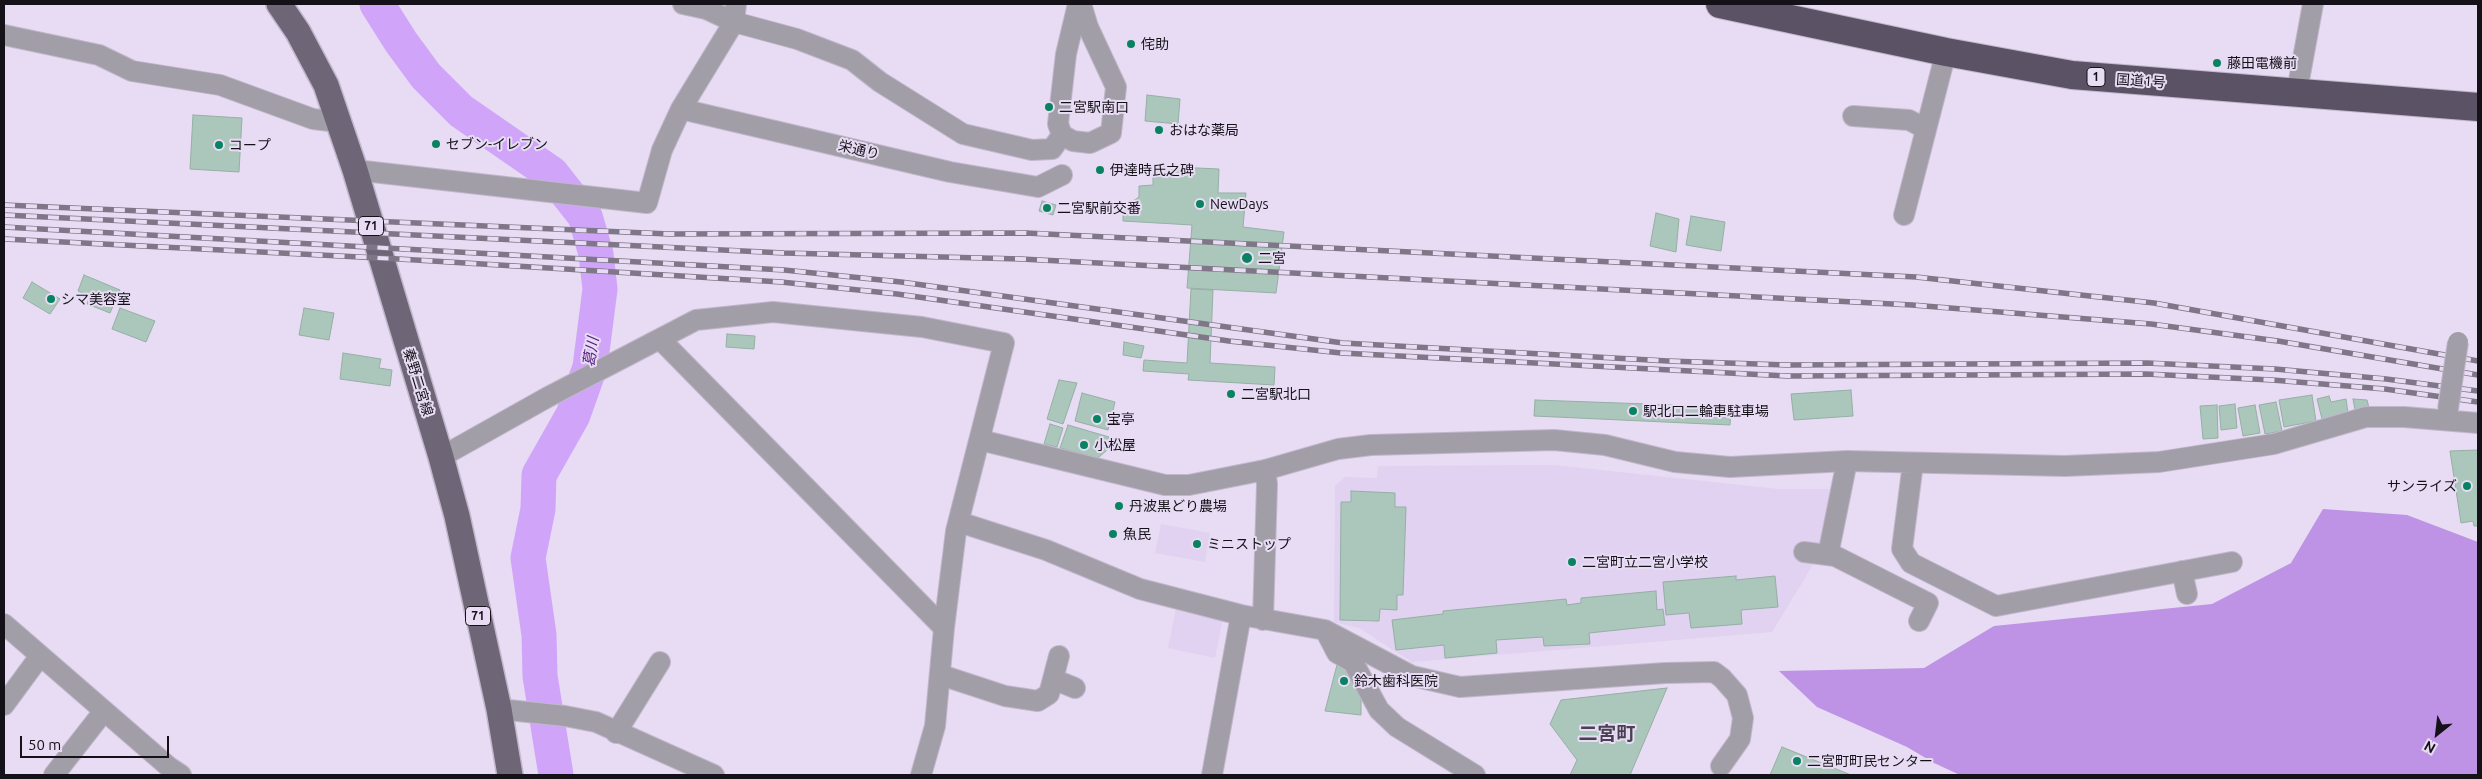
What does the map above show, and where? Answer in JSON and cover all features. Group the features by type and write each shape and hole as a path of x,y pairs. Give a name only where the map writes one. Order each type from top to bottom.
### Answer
{"highway":[{"name":"国道1号","path":"1720,4 1946,52 2072,75 2130,81 2297,91 2478,107"}],"main road":[{"name":"秦野二宮線","path":"279,4 298,32 326,85 355,170 441,457 509,710 510,775"}],"street":[{"path":"683,4 735,13 852,60 880,82 963,134 1032,150 1052,149 1062,134"},
{"path":"1079,4 1116,87 1111,133 1090,143 1073,141 1062,134 1058,124 1066,54 1079,4"},
{"path":"2297,91 2313,4"},
{"path":"355,170 647,203 662,150 681,109 735,13"},
{"path":"4,35 99,55 132,72 220,85 313,119 338,122"},
{"path":"1066,54 1070,47 1078,44 1084,45 1098,56 1107,67"},
{"path":"1904,216 1946,52"},
{"name":"栄通り","path":"681,109 950,172 1038,187 1062,175"},
{"path":"1853,116 1909,120 1926,129"},
{"path":"441,457 548,396 696,320 773,312 922,328 1004,343 959,522 944,628 935,726 921,775"},
{"path":"656,342 944,628"},
{"path":"2448,409 2458,342"},
{"path":"980,440 1165,485 1189,485 1265,470 1338,449 1370,445 1554,440 1605,445 1675,462 1730,467 1847,461 2065,466 2159,462 2274,444 2366,417 2404,417 2478,423"},
{"path":"1828,555 1847,461"},
{"path":"1913,463 1902,549 1911,563 1996,606 2232,562"},
{"path":"1263,620 1267,484 1265,470"},
{"path":"959,522 1046,550 1140,589 1263,620 1325,630 1412,676 1460,687 1665,673 1714,672 1737,695 1743,718 1740,739 1721,766"},
{"path":"1804,552 1835,556 1928,603 1919,621"},
{"path":"2182,571 2187,594"},
{"path":"1212,775 1241,615"},
{"path":"4,624 181,775"},
{"path":"1325,630 1337,653 1353,662 1379,710 1397,727 1475,775"},
{"path":"4,705 40,656"},
{"path":"941,675 1005,696 1038,700 1049,694 1059,656"},
{"path":"616,733 660,662"},
{"path":"1053,679 1075,688"},
{"path":"509,710 565,716 596,722 616,733 714,775"},
{"path":"54,775 104,711"}],"shaded area":[{"name":"二宮町立二宮小学校","path":"1554,465 1778,489 1830,489 1822,544 1806,542 1802,560 1814,563 1772,632 1412,662 1359,628 1334,622 1335,486 1345,477 1377,478 1378,466"},
{"path":"2323,509 2407,515 2478,542 2478,775 1960,775 1934,763 1907,747 1817,707 1779,671 1924,668 1994,626 2212,604 2291,563"},
{"path":"1161,524 1210,533 1205,562 1155,553"},
{"path":"1176,609 1223,618 1215,658 1168,648"}],"building":[{"path":"1147,95 1180,99 1178,124 1145,121"},
{"path":"193,115 242,118 239,172 190,169"},
{"path":"1153,166 1219,169 1218,193 1246,193 1243,227 1284,232 1276,293 1187,288 1192,225 1123,221 1123,208 1139,197 1139,186 1153,185"},
{"name":"二宮駅前交番","path":"1042,201 1056,205 1053,215 1039,211"},
{"path":"1656,213 1679,219 1676,252 1650,246"},
{"path":"1691,216 1725,222 1721,251 1686,245"},
{"path":"84,275 120,290 110,313 87,304 90,296 78,291"},
{"path":"32,282 60,299 50,314 23,298"},
{"path":"1191,289 1213,290 1210,363 1275,367 1274,385 1188,380 1189,374 1143,371 1144,360 1187,363"},
{"path":"120,308 155,321 146,342 112,329"},
{"path":"304,308 334,313 329,340 299,335"},
{"path":"727,334 755,336 754,349 726,347"},
{"path":"1124,342 1144,346 1141,358 1123,355"},
{"path":"343,353 381,359 379,368 392,370 390,386 340,379"},
{"path":"1059,380 1077,383 1063,424 1047,419"},
{"path":"1851,390 1853,416 1794,420 1791,394"},
{"path":"1082,393 1115,402 1108,430 1075,421"},
{"path":"2312,395 2316,421 2284,427 2279,400"},
{"path":"2329,396 2331,402 2346,399 2348,413 2322,419 2317,399"},
{"path":"2353,399 2367,400 2369,408 2355,410"},
{"name":"駅北口二輪車駐車場","path":"1535,400 1731,407 1730,425 1534,416"},
{"path":"2276,402 2282,431 2265,434 2259,405"},
{"path":"2235,404 2237,428 2221,430 2219,406"},
{"path":"2217,405 2218,438 2203,439 2200,406"},
{"path":"2255,405 2260,433 2243,436 2238,408"},
{"path":"1050,424 1063,428 1057,447 1044,444"},
{"path":"1068,425 1109,437 1107,450 1098,458 1060,448"},
{"name":"サンライズ","path":"2478,450 2478,526 2474,526 2473,521 2461,523 2450,451"},
{"path":"1351,491 1395,493 1395,507 1406,507 1403,595 1397,595 1397,610 1380,609 1379,621 1340,620 1341,502 1351,502"},
{"path":"1736,576 1736,580 1775,576 1778,607 1741,610 1742,624 1691,628 1689,613 1666,615 1663,582"},
{"path":"1656,591 1657,610 1663,609 1665,625 1589,633 1590,644 1544,646 1543,637 1496,640 1497,653 1445,658 1444,645 1396,650 1392,620 1443,614 1443,611 1566,599 1567,605 1581,603 1581,598"},
{"name":"鈴木歯科医院","path":"1338,661 1347,664 1361,698 1361,715 1325,711"},
{"path":"1667,688 1630,775 1570,775 1577,760 1550,724 1561,700"},
{"name":"二宮町町民センター","path":"1782,747 1851,775 1770,775"}],"waterway":[{"name":"葛川","path":"377,4 401,42 426,76 461,111 552,174 585,216 596,254 600,289 590,367 573,415 539,475 538,509 528,558 539,635 540,676 556,775"}],"railway":[{"path":"4,205 669,234 1026,233 1916,277 2154,303 2478,361"},
{"path":"4,215 784,253 1021,259 1912,305 2151,324 2278,341 2478,375"},
{"path":"4,227 784,270 901,282 1343,343 1668,361 1787,365 2147,363 2275,369 2386,379 2478,391"},
{"path":"4,239 399,259 781,282 897,294 1229,341 1341,353 1787,376 2146,374 2272,380 2385,389 2478,402"}],"place":[{"name":"侘助","path":"1131,44"},
{"name":"藤田電機前","path":"2217,63"},
{"name":"二宮駅南口","path":"1049,107"},
{"name":"おはな薬局","path":"1159,130"},
{"name":"セブン-イレブン","path":"436,144"},
{"name":"コープ","path":"219,145"},
{"name":"伊達時氏之碑","path":"1100,170"},
{"name":"NewDays","path":"1200,204"},
{"name":"二宮駅前交番","path":"1047,208"},
{"name":"二宮","path":"1247,258"},
{"name":"シマ美容室","path":"51,299"},
{"name":"二宮駅北口","path":"1231,394"},
{"name":"駅北口二輪車駐車場","path":"1633,411"},
{"name":"宝亭","path":"1097,419"},
{"name":"小松屋","path":"1084,445"},
{"name":"サンライズ","path":"2467,486"},
{"name":"丹波黒どり農場","path":"1119,506"},
{"name":"魚民","path":"1113,534"},
{"name":"ミニストップ","path":"1197,544"},
{"name":"二宮町立二宮小学校","path":"1572,562"},
{"name":"鈴木歯科医院","path":"1344,681"},
{"name":"二宮町町民センター","path":"1797,761"}],"district":[{"name":"二宮町","path":"1607,734"}]}
